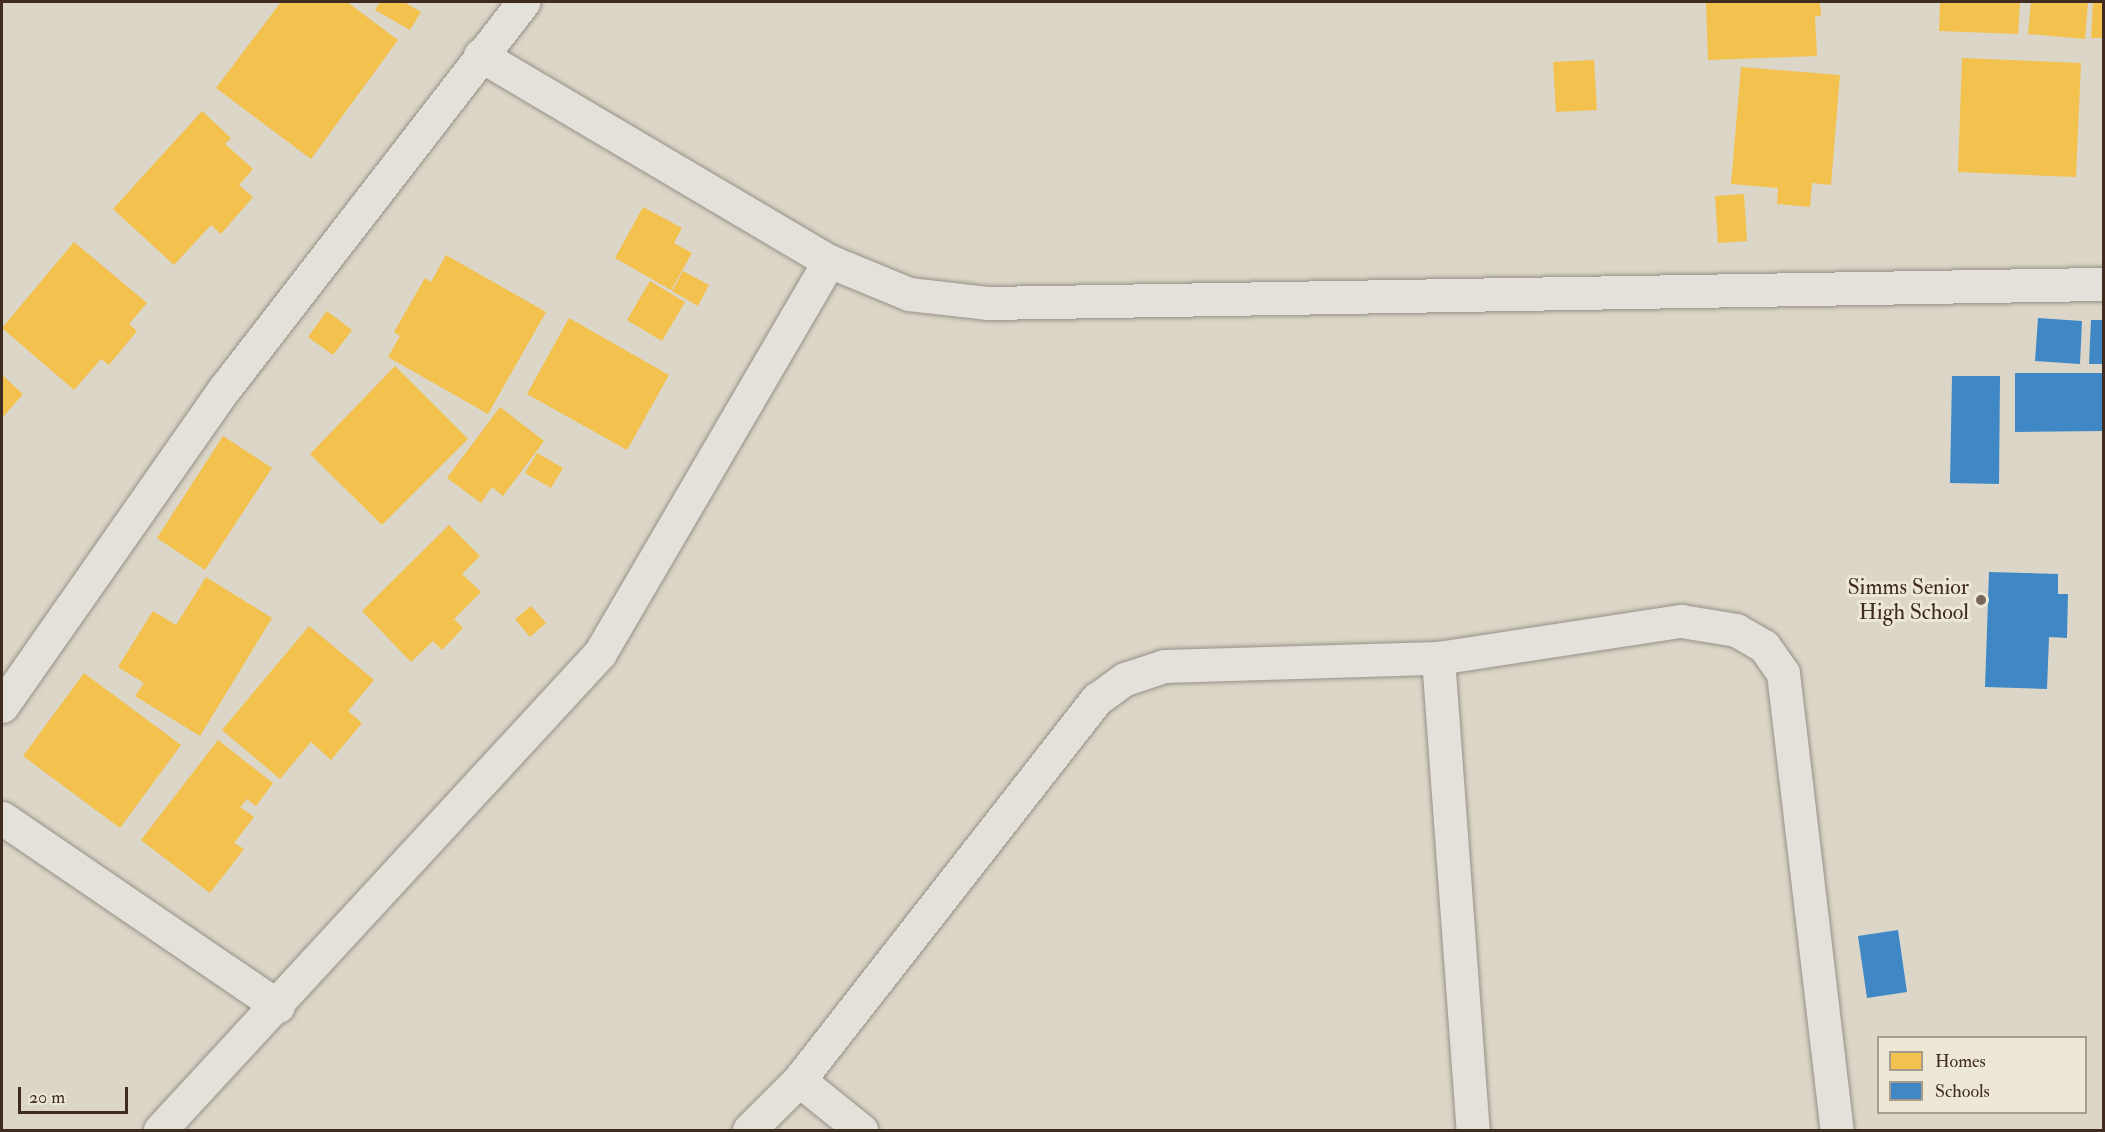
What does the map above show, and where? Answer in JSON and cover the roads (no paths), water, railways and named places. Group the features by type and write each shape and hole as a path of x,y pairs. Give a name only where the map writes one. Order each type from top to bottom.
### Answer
{"street":[{"path":"2,706 225,388 523,2"},
{"path":"480,56 830,261 909,294 988,303 2103,284"},
{"path":"160,1131 278,1006 600,653 830,261"},
{"path":"749,1131 799,1080 1097,699 1125,679 1164,666 1438,658 1681,621 1736,630 1764,646 1783,673 1837,1131"},
{"path":"1438,658 1473,1131"},
{"path":"2,818 278,1006"},
{"path":"799,1080 861,1131"}],"place":[{"name":"Simms Senior High School","path":"1981,600"}]}
